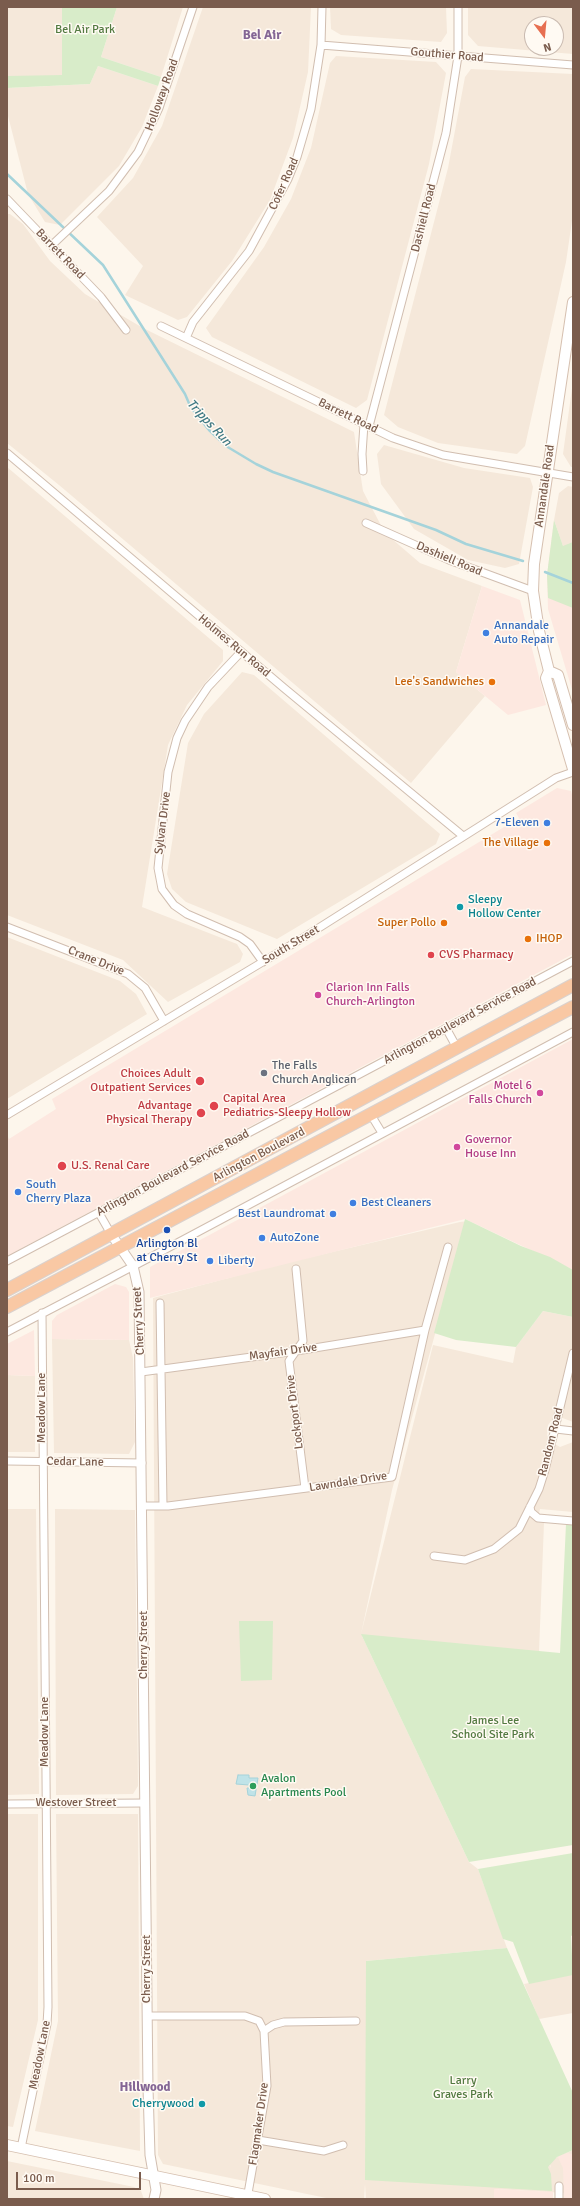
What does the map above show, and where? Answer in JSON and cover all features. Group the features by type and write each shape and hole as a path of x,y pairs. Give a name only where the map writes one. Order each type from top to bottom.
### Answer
{"highway":[{"name":"Arlington Boulevard","path":"7,1290 573,985"},
{"name":"Arlington Boulevard","path":"7,1307 573,1007"}],"main road":[{"name":"Annandale Road","path":"573,302 534,564 533,591 539,631 549,671 546,678 573,769"},
{"name":"Annandale Road","path":"549,671 558,675 573,725"},
{"path":"7,2145 247,2197 265,2199"}],"street":[{"name":"Holloway Road","path":"55,242 109,191 125,171 147,136 159,108 193,7"},
{"name":"Cofer Road","path":"186,338 193,322 249,251 288,179 311,108 321,45 322,7"},
{"name":"Dashiell Road","path":"363,471 362,454 367,425 446,133 458,56 458,7"},
{"name":"Gouthier Road","path":"321,45 573,65"},
{"name":"Barrett Road","path":"7,199 55,242 101,297 126,330"},
{"name":"Barrett Road","path":"161,326 393,438 443,455 547,471 573,477"},
{"name":"Holmes Run Road","path":"7,454 241,652 463,836"},
{"name":"Dashiell Road","path":"366,523 449,560 533,591"},
{"name":"Sylvan Drive","path":"241,652 208,687 185,721 177,738 168,772 158,868 162,889 174,905 187,914 240,937 256,951 263,962"},
{"name":"South Street","path":"7,1116 263,962 556,778 573,772"},
{"name":"Crane Drive","path":"7,927 128,974 145,988 164,1021"},
{"name":"Arlington Boulevard Service Road","path":"7,1261 573,961"},
{"path":"446,1028 457,1048"},
{"path":"7,1332 573,1032"},
{"path":"371,1115 382,1133"},
{"name":"Cherry Street","path":"99,1213 111,1234 133,1266 139,1292 143,1506 148,2088 150,2155 156,2190 154,2199"},
{"name":"Lawndale Drive","path":"143,1506 163,1506 392,1477 425,1330 448,1247"},
{"name":"Lockport Drive","path":"296,1269 303,1341 289,1361 304,1488"},
{"name":"Cherry Street","path":"160,1303 163,1506"},
{"name":"Meadow Lane","path":"21,2148 47,2024 42,1313"},
{"name":"Mayfair Drive","path":"141,1372 296,1351 425,1330"},
{"name":"Random Road","path":"434,1556 465,1560 494,1549 519,1529 545,1470 573,1353"},
{"path":"556,1429 573,1431"},
{"name":"Cedar Lane","path":"7,1461 142,1463"},
{"path":"530,1507 531,1512 538,1518 573,1521"},
{"name":"Westover Street","path":"7,1804 145,1803"},
{"path":"148,2016 245,2016 259,2021 264,2031 273,2025 284,2022 356,2021"},
{"name":"Flagmaker Drive","path":"247,2197 267,2086 264,2031"},
{"path":"258,2140 324,2151 343,2145"},
{"path":"559,2186 559,2199"}],"shaded area":[{"path":"7,7 62,7 62,76 7,76"},
{"path":"117,7 183,7 161,77 101,57"},
{"path":"203,7 311,7 308,72 293,138 270,200 232,261 187,317 178,320 125,295 143,266 97,217 133,178 162,126"},
{"path":"330,7 446,7 447,33 441,42 341,35 331,29"},
{"path":"468,7 573,7 573,54 564,53 564,16 524,16 524,50 478,46 468,35"},
{"path":"336,56 436,62 446,73 429,164 367,400 356,408 212,337 206,328 264,247 291,199 311,148 330,63"},
{"path":"98,66 158,86 142,127 119,166 60,225 45,222 28,194 7,112 7,88 90,84"},
{"path":"471,69 573,74 573,214 566,262 525,446 517,454 438,443 398,427 384,415 448,168 465,77"},
{"path":"7,214 10,214 23,224 50,261 85,294 143,328 354,432 363,491 385,533 420,563 482,586 456,672 485,696 411,783 59,485 7,443"},
{"path":"573,381 573,467 571,467 563,454"},
{"path":"384,445 464,468 530,478 533,487 519,564 505,568 468,560 414,529 381,484 377,454"},
{"path":"7,467 223,650 223,661 187,705 168,745 142,907 237,944 243,954 240,962 168,1002 123,960 7,915"},
{"path":"568,486 573,487 573,562 563,546 554,520 559,493"},
{"path":"554,520 569,565 573,562 573,693 548,609 547,575"},
{"path":"482,586 520,600 546,705 508,715 456,672"},
{"path":"242,672 254,675 440,834 436,844 277,939 186,902 172,889 167,874 188,743 204,714"},
{"path":"557,788 571,791 573,799 573,954 7,1256 7,1135 9,1139 56,1109 52,1099 519,818 516,813"},
{"path":"7,937 120,981 136,994 147,1014 7,1099"},
{"path":"573,1039 573,1270 465,1219 150,1298 150,1267"},
{"path":"468,1221 456,1258 392,1490 361,1634 433,1345 513,1363 516,1347 543,1311 573,1317 573,1422 560,1417 551,1421 548,1425 547,1435 550,1441 560,1447 573,1442 573,1512 540,1509 537,1522 544,1523 539,1652 362,1636 469,1862 478,1869 507,1948 366,1961 541,2149 551,2168 549,2161 573,2150 573,2199 565,2193 495,2189 494,2199 366,2199 365,2184 364,2199 331,2199 163,2164 158,2155 153,1298 281,1264"},
{"path":"115,1284 126,1287 129,1292 129,1340 52,1339 52,1321 57,1315"},
{"path":"34,1330 35,1376 7,1375 7,1344"},
{"path":"52,1339 129,1340 133,1358 135,1442 129,1454 54,1453"},
{"path":"7,1375 35,1376 35,1452 7,1452"},
{"path":"7,1509 36,1509 39,1794 7,1795"},
{"path":"55,1509 135,1510 138,1786 133,1794 56,1795"},
{"path":"7,1814 38,1814 38,2020 13,2127 7,2126"},
{"path":"56,1814 138,1814 140,2151 35,2131 58,2021"},
{"path":"573,1974 573,2013 539,2019 524,1984"},
{"path":"555,2151 573,2154 573,2199 564,2199 563,2168"},
{"path":"7,2161 134,2187 141,2191 144,2199 7,2199"},
{"path":"494,2189 553,2192 553,2199 494,2199"}],"green space":[{"name":"Bel Air Park","path":"62,7 117,7 101,57 161,77 158,86 98,66 90,84 7,88 7,76 62,75"},
{"path":"554,520 563,546 573,542 573,608 548,598 547,575"},
{"path":"465,1219 521,1246 550,1257 573,1270 573,1317 543,1311 516,1347 456,1340 434,1333"},
{"name":"James Lee School Site Park","path":"566,1524 573,1524 573,1845 469,1862 361,1634 560,1653"},
{"path":"239,1621 273,1621 272,1680 241,1681"},
{"path":"573,1853 573,1935 571,1936 573,1975 529,1984 513,1942 503,1939 478,1869"},
{"name":"Larry Graves Park","path":"507,1948 573,2093 573,2150 557,2157 548,2167 551,2174 552,2191 365,2180 366,1961"}],"water":[{"name":"Avalon Apartments Pool","path":"238,1775 249,1775 249,1778 258,1778 255,1796 248,1795 247,1788 249,1788 249,1785 236,1784"}],"waterway":[{"name":"Tripps Run","path":"7,174 103,265 185,394 191,408 209,430 226,446 256,464 273,472 436,530 466,544 523,561"},
{"name":"Tripps Run","path":"545,572 573,583"}],"place":[{"name":"Annandale Auto Repair","path":"486,633"},
{"name":"Lee's Sandwiches","path":"492,682"},
{"name":"7-Eleven","path":"547,823"},
{"name":"The Village","path":"547,843"},
{"name":"Sleepy Hollow Center","path":"460,907"},
{"name":"Super Pollo","path":"444,923"},
{"name":"IHOP","path":"528,939"},
{"name":"CVS Pharmacy","path":"431,955"},
{"name":"Clarion Inn Falls Church-Arlington","path":"318,995"},
{"name":"The Falls Church Anglican","path":"264,1073"},
{"name":"Choices Adult Outpatient Services","path":"200,1081"},
{"name":"Motel 6 Falls Church","path":"540,1093"},
{"name":"Capital Area Pediatrics-Sleepy Hollow","path":"214,1106"},
{"name":"Advantage Physical Therapy","path":"201,1113"},
{"name":"Governor House Inn","path":"457,1147"},
{"name":"U.S. Renal Care","path":"62,1166"},
{"name":"South Cherry Plaza","path":"18,1192"},
{"name":"Best Cleaners","path":"353,1203"},
{"name":"Best Laundromat","path":"333,1214"},
{"name":"Arlington Bl at Cherry St","path":"167,1230"},
{"name":"AutoZone","path":"262,1238"},
{"name":"Liberty","path":"210,1261"},
{"name":"Avalon Apartments Pool","path":"253,1786"},
{"name":"Cherrywood","path":"202,2104"}],"district":[{"name":"Bel Air","path":"262,36"},
{"name":"Hillwood","path":"145,2088"}]}
